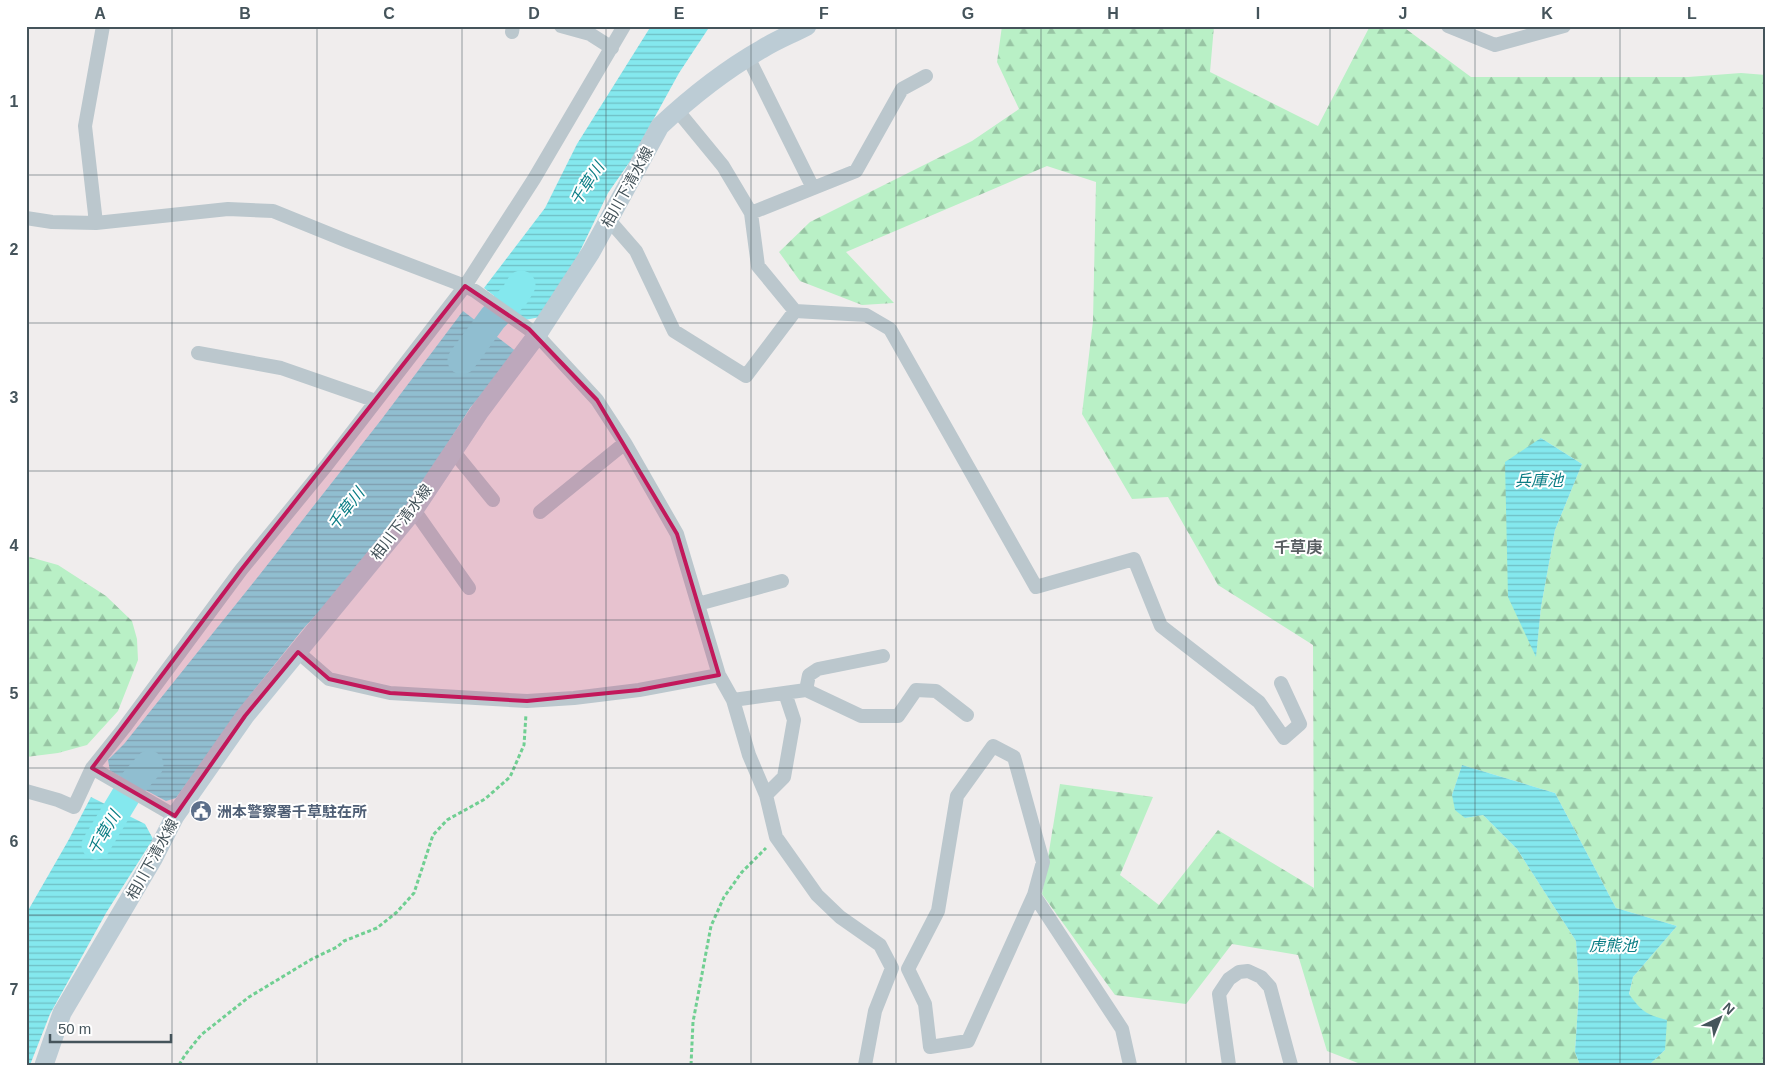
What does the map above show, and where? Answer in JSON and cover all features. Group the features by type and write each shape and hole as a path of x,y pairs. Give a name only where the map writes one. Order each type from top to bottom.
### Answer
{"main road":[{"name":"相川下清水線","path":"44,1065 62,1013 153,859 176,816 245,716 414,510 533,332 591,252 660,126 677,110 734,66 807,26"}],"street":[{"path":"96,223 85,126 103,26"},
{"path":"561,26 590,34 612,48"},
{"path":"26,791 74,806 92,768 124,728 241,570 470,288 624,26"},
{"path":"1448,26 1495,45 1564,26"},
{"path":"748,57 813,188"},
{"path":"751,213 856,171 902,89 926,76"},
{"path":"677,110 723,166 751,213 758,266 795,310 866,315 890,329 1036,587 1134,559 1161,626 1259,702 1284,738 1300,724 1282,683"},
{"path":"26,218 52,222 96,223 228,209 273,211 347,242 470,288 533,332 597,400 625,443 677,534 719,676 733,700 749,755 766,795 776,837 817,895 840,917 880,945 892,968 875,1011 865,1065"},
{"path":"609,220 636,251 674,331 746,376 795,310"},
{"path":"198,353 281,368 376,402"},
{"path":"540,512 625,443"},
{"path":"453,451 493,500"},
{"path":"414,510 469,588"},
{"path":"698,604 782,581"},
{"path":"298,652 329,679 390,693 527,701 574,698 639,690 719,676"},
{"path":"806,690 809,675 818,669 882,656"},
{"path":"733,700 806,690 861,716 898,716 916,690 936,691 967,716"},
{"path":"766,795 784,778 794,720 785,693"},
{"path":"993,746 1014,757 1043,862 1034,895 968,1040 930,1047 925,1004 908,969 938,912 957,796 993,746"},
{"path":"92,768 176,816"},
{"path":"1034,895 1122,1029 1130,1065"},
{"path":"892,968 908,969"},
{"path":"1229,1065 1219,994 1228,979 1239,972 1248,971 1261,977 1270,987 1291,1065"}],"path":[{"path":"179,1065 201,1035 249,997 312,959 337,947 344,941 377,928 396,912 414,893 433,835 447,820 485,800 510,777 524,745 527,701"},
{"path":"691,1065 694,1022 711,926 724,897 742,872 776,837"}],"highlighted area":[{"path":"465,286 529,329 597,400 677,534 719,675 639,690 527,701 390,693 329,679 298,652 245,716 175,816 92,768 241,570"}],"green space":[{"path":"1002,26 1214,26 1210,72 1318,126 1370,26 1402,26 1471,77 1688,77 1741,73 1766,75 1766,1065 1649,1065 1665,1050 1649,1015 1639,1008 1629,995 1633,977 1677,926 1616,908 1555,793 1462,765 1452,795 1465,818 1483,815 1517,849 1576,941 1579,990 1575,1052 1580,1065 1363,1065 1327,1051 1298,955 1232,944 1186,1004 1115,995 1042,894 1060,784 1153,797 1120,875 1159,905 1218,830 1314,888 1313,645 1218,585 1168,497 1132,499 1082,414 1093,321 1096,182 1047,166 846,252 894,303 862,305 800,281 779,252 810,222 972,141 1019,109 997,62","holes":["1541,438 1582,464 1555,530 1541,607 1536,655"]},
{"path":"26,556 58,565 106,596 132,621 137,639 138,660 118,711 87,745 58,753 26,757"}],"water":[{"path":"651,26 710,26 679,73 631,160 608,193 568,276 540,317 525,320 484,288 545,208 577,144"},
{"path":"463,311 517,352 470,408 418,491 357,571 303,629 251,694 176,798 166,801 110,771 108,760 124,744 257,578 381,420"},
{"name":"兵庫池","path":"1541,438 1582,464 1555,530 1541,607 1536,657 1508,597 1505,462"},
{"name":"虎熊池","path":"1462,765 1555,793 1616,908 1677,926 1633,977 1629,994 1637,1005 1645,1011 1667,1020 1665,1050 1649,1065 1580,1065 1575,1052 1579,990 1576,941 1517,849 1483,815 1465,818 1455,810 1452,795"},
{"path":"91,797 145,824 153,839 106,913 50,1014 30,1065 26,1065 26,914"}],"waterway":[{"name":"千草川","path":"462,360 493,318 515,295 521,285"},
{"name":"千草川","path":"96,845 134,782 149,765"}],"place":[{"name":"洲本警察署千草駐在所","path":"201,811"}],"district":[{"name":"千草庚","path":"1298,547"}]}
